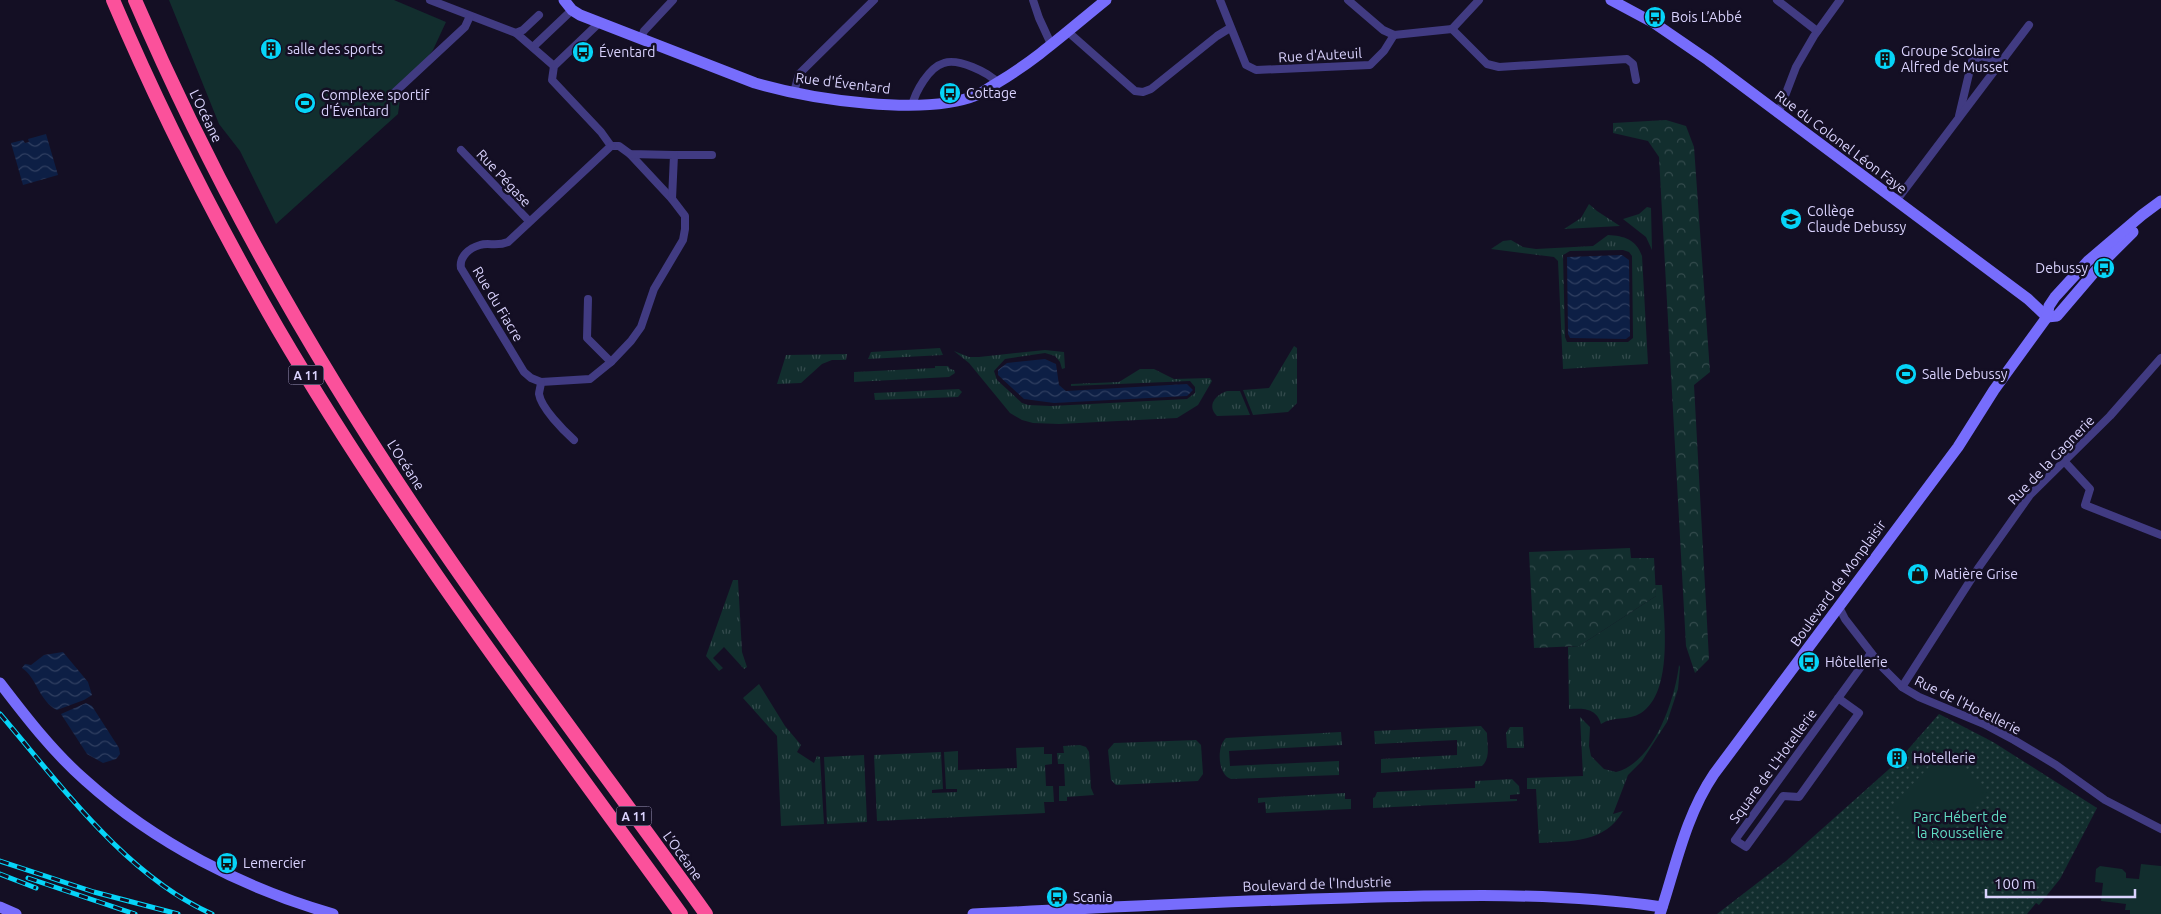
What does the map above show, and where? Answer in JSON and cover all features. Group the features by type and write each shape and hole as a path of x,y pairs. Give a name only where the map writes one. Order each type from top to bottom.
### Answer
{"highway":[{"name":"A 11","path":"113,0 183,152 230,242 278,329 352,449 406,530 543,726 681,914"},
{"name":"L’Océane","path":"134,0 208,157 311,346 424,522 553,706 706,914"}],"street":[{"path":"430,0 516,33 554,66"},
{"name":"Rue d'Éventard","path":"564,0 572,10 599,23 755,83 828,98 912,106 945,103 977,95 1023,67 1106,0"},
{"path":"641,39 644,31 673,0"},
{"path":"794,92 799,74 874,0"},
{"path":"1033,0 1051,44"},
{"name":"Rue d'Auteuil","path":"1220,0 1246,65 1256,70 1370,65 1384,51 1394,35"},
{"path":"1348,0 1383,30 1394,35 1452,29 1479,0"},
{"path":"1777,0 1817,31"},
{"path":"1778,114 1796,67 1817,31 1840,0"},
{"name":"Rue du Colonel Léon Faye","path":"1618,1 1694,50 2028,299 2047,317"},
{"path":"533,47 572,10"},
{"path":"516,33 523,30 540,15"},
{"path":"394,93 465,27 470,16"},
{"path":"574,440 559,426 543,404 539,393 541,382 590,379 611,362 631,341 641,327 654,289 683,240 685,229 685,216 672,199 630,154 619,146 611,146 601,132 552,80 554,66 599,23"},
{"path":"1896,201 2029,25"},
{"path":"1067,31 1135,91 1143,92 1151,89 1217,36 1230,28"},
{"path":"1452,29 1487,64 1499,67 1627,59 1633,64 1636,80"},
{"path":"1958,118 1972,61 1981,56 2001,61"},
{"path":"912,106 917,90 930,74 943,63 955,62 981,70 998,82"},
{"name":"Rue du Fiacre","path":"541,382 531,378 524,372 461,268 460,261 463,256 479,245 500,245 508,242 611,146"},
{"name":"Rue Pégase","path":"461,150 529,221"},
{"path":"630,154 712,155"},
{"path":"672,199 674,155"},
{"name":"Boulevard de Monplaisir","path":"1658,911 1692,815 1707,785 1958,447 1994,390 2047,317 2055,297 2088,261 2161,201"},
{"name":"Boulevard de Monplaisir","path":"2047,317 2057,316 2124,240 2161,210"},
{"path":"588,299 587,338 611,362"},
{"name":"Rue de la Gagnerie","path":"1902,686 2013,517 2030,496 2110,416 2161,358"},
{"path":"2064,461 2090,488 2085,505 2161,535"},
{"name":"Rue de l'Hotellerie","path":"1839,607 1845,619 1871,653 1883,668 1902,686 1924,699 1999,732 2056,765 2082,786 2105,800 2161,829"},
{"name":"Square de L'Hotellerie","path":"1838,698 1859,713 1798,797 1783,796 1746,847 1735,840 1838,698 1871,653"},
{"path":"0,683 26,716 83,779 136,821 169,843 244,882 299,904 333,914"},
{"name":"Boulevard de l'Industrie","path":"973,914 1182,903 1428,895 1512,895 1658,911"},
{"path":"0,907 16,914"}],"green space":[{"name":"Complexe sportif d'Éventard","path":"169,0 394,0 446,22 433,50 401,92 398,114 276,224 240,151 219,124"},
{"path":"1666,120 1686,126 1694,147 1710,372 1694,385 1709,659 1695,673 1686,646 1659,157 1648,141 1613,133 1613,123"},
{"path":"1589,204 1620,226 1564,229 1581,218"},
{"path":"1647,207 1651,208 1652,250 1646,237 1623,219 1639,214"},
{"path":"1608,235 1614,235 1633,242 1642,256 1648,364 1563,369 1558,261 1554,257 1491,249 1503,241 1511,240 1523,247 1536,249 1593,246","holes":["1623,250 1629,252 1632,256 1633,338 1628,342 1567,342 1565,337 1563,255 1570,251"]},
{"path":"1294,346 1297,348 1297,403 1288,412 1253,415 1243,390 1269,388"},
{"path":"940,348 943,355 868,359 871,352"},
{"path":"1045,350 1064,352 1065,368 1062,369 1060,362 1055,356 1045,353 1005,359 994,371 997,380 1022,403 1051,406 1187,399 1195,393 1195,387 1190,381 1071,386 1071,384 1119,382 1140,369 1154,369 1174,379 1210,378 1212,381 1198,405 1177,418 1059,424 1033,423 1022,420 1010,413 969,363 954,351 969,357 979,357"},
{"path":"847,354 846,360 832,360 822,364 801,383 777,384 786,355"},
{"path":"935,366 948,366 955,373 949,377 854,382 854,372 935,368"},
{"path":"959,389 962,392 958,397 875,400 874,393"},
{"path":"1227,391 1240,391 1250,415 1217,416 1212,408 1212,404 1219,395"},
{"path":"1630,548 1631,558 1654,558 1656,596 1579,646 1534,648 1529,552"},
{"path":"733,580 738,580 742,652 747,667 744,669 724,647 713,658 723,668 719,671 706,656"},
{"path":"1655,585 1662,585 1665,654 1663,672 1651,703 1641,713 1601,724 1596,715 1589,710 1569,709 1568,647 1579,646 1656,596"},
{"path":"1679,665 1678,689 1667,722 1642,761 1628,775 1613,814 1623,811 1616,821 1597,835 1563,842 1539,843 1536,789 1527,789 1527,778 1583,776 1580,717 1590,727 1589,746 1591,756 1604,769 1616,772 1629,766 1652,743 1660,728 1673,695"},
{"path":"759,684 785,726 801,745 797,752 814,763 817,756 820,757 824,824 781,826 777,736 743,698"},
{"name":"Parc Hébert de la Rousselière","path":"1939,714 1993,742 2097,808 2060,879 2039,905 2036,903 2027,914 1717,914 1786,861 1897,762"},
{"path":"1481,726 1487,733 1488,746 1487,759 1482,766 1381,773 1381,759 1457,755 1457,740 1375,744 1374,731"},
{"path":"1510,727 1523,727 1524,748 1507,748 1506,733"},
{"path":"1341,732 1342,745 1229,751 1230,766 1339,761 1339,775 1231,779 1223,772 1221,767 1221,748 1226,738"},
{"path":"1196,740 1201,745 1203,774 1198,781 1116,785 1111,780 1108,750 1114,743"},
{"path":"1080,745 1086,747 1089,752 1091,788 1094,795 1067,797 1067,801 1059,801 1059,786 1065,786 1064,764 1058,764 1057,753 1064,753 1063,746"},
{"path":"1044,747 1044,754 1052,754 1052,764 1045,765 1046,786 1053,786 1054,802 1044,802 1045,813 877,821 874,755 941,752 943,789 932,790 932,793 957,792 957,789 946,789 944,752 958,751 958,770 1017,768 1016,748"},
{"path":"1944,751 1987,792 1936,846 1892,806"},
{"path":"864,755 867,822 827,824 824,757"},
{"path":"1512,779 1519,786 1520,794 1510,795 1510,799 1517,799 1517,801 1373,808 1373,798 1377,792 1475,788 1475,781"},
{"path":"1345,793 1345,799 1351,799 1351,809 1266,813 1265,802 1258,803 1258,798"},
{"path":"2141,864 2161,866 2161,914 2130,914 2130,910 2125,910 2126,904 2101,901 2103,883 2095,882 2096,869 2100,866 2122,869 2126,873 2126,878 2139,879"}],"water":[{"path":"46,134 58,175 23,185 11,143 23,140 25,143 29,142 28,139"},
{"path":"1622,255 1629,260 1630,336 1626,339 1570,338 1568,334 1567,257"},
{"path":"1045,359 1056,364 1059,385 1066,391 1187,384 1193,390 1187,396 1054,403 1024,399 998,375 998,370 1007,363"},
{"path":"63,652 88,682 92,695 57,710 46,701 27,672 22,668 25,664 31,665 44,655"},
{"path":"86,703 92,706 119,748 120,754 116,759 103,763 87,754 61,714"}],"railway":[{"path":"0,714 71,798 123,852 151,877 181,897 212,914"},
{"path":"0,861 94,892 178,914"},
{"path":"0,874 36,888"},
{"path":"28,878 135,914"}],"place":[{"name":"Bois L’Abbé","path":"1655,17"},
{"name":"salle des sports","path":"271,49"},
{"name":"Éventard","path":"583,52"},
{"name":"Groupe Scolaire Alfred de Musset","path":"1885,59"},
{"name":"Cottage","path":"950,93"},
{"name":"Complexe sportif d'Éventard","path":"305,103"},
{"name":"Collège Claude Debussy","path":"1791,219"},
{"name":"Debussy","path":"2104,268"},
{"name":"Salle Debussy","path":"1906,374"},
{"name":"Matière Grise","path":"1918,574"},
{"name":"Hôtellerie","path":"1809,662"},
{"name":"Hotellerie","path":"1897,758"},
{"name":"Lemercier","path":"227,863"},
{"name":"Scania","path":"1057,897"}]}
